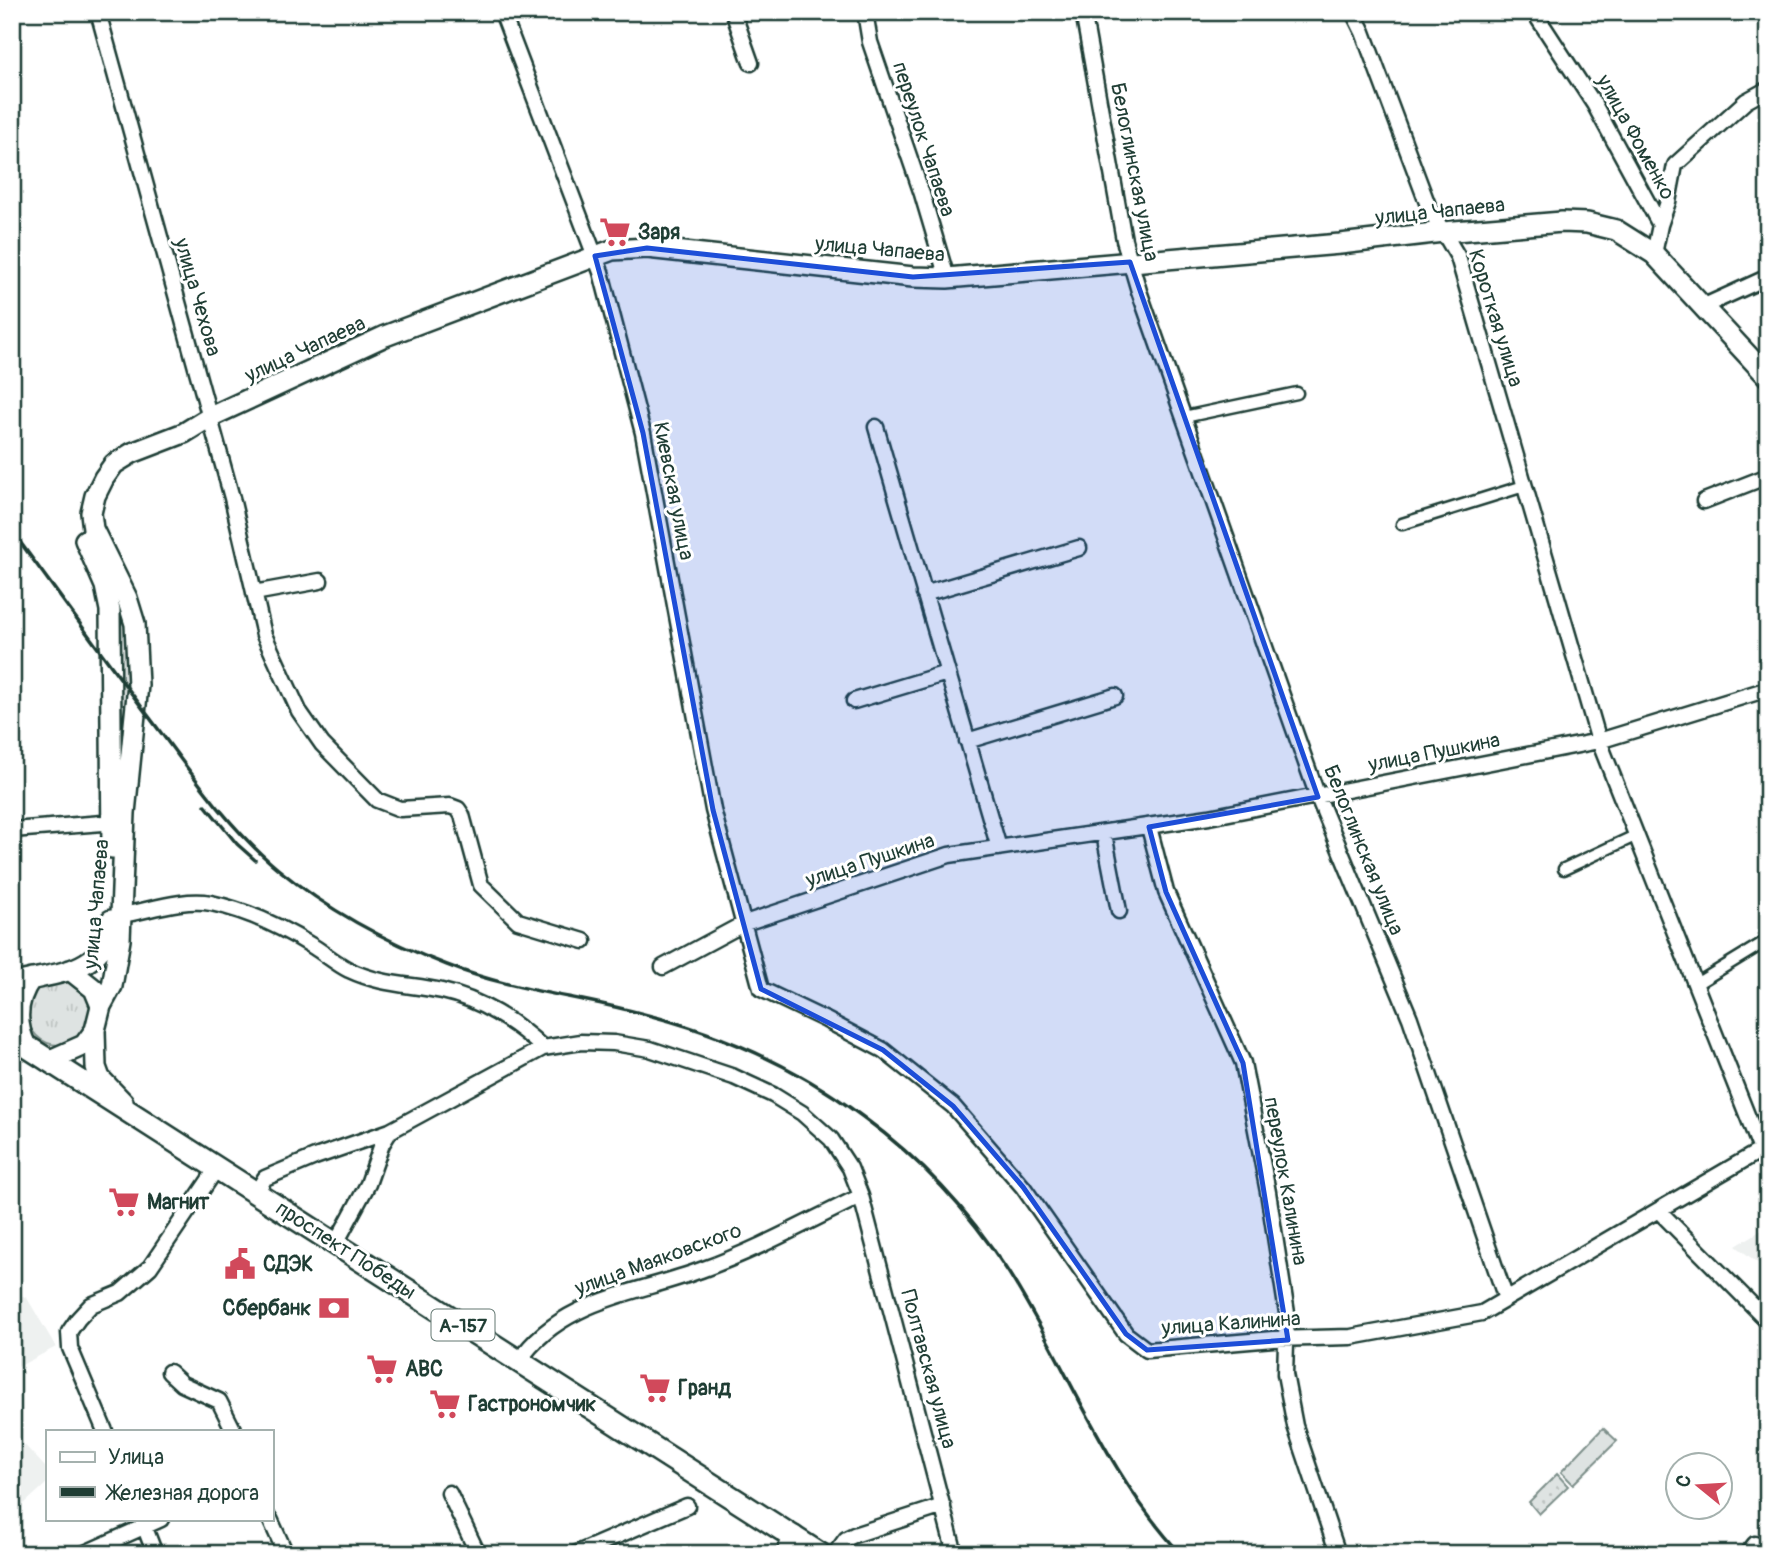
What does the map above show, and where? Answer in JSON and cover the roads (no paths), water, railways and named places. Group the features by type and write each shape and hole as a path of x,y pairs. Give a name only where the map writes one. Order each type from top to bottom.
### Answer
{"main road":[{"name":"улица Чапаева","path":"132,1114 120,1096 100,1078 96,1066 95,1030 101,1006 112,986 122,915 125,813 138,685 135,624 122,587 93,529 92,513 100,487 114,464 132,453 184,433 210,417 385,336 612,250 647,248 913,277 947,278 1562,222 1587,223 1616,230 1654,254"},
{"path":"1654,254 1768,377"},
{"name":"улица Чапаева","path":"22,981 70,970 94,958 104,948 109,936 110,610 105,586 83,534 80,523 81,505 94,470 113,451 168,428 210,417"},
{"name":"улица Чапаева","path":"70,970 94,989 101,1006"},
{"path":"19,1042 22,981"},
{"path":"48,1061 85,1045 95,1030"},
{"name":"проспект Победы","path":"19,1042 519,1361 790,1545 820,1554"}],"street":[{"name":"улица Чехова","path":"98,12 210,417 264,635 299,711 322,744 377,800 400,809 450,806 458,809 463,816 481,886 518,921 584,941"},
{"name":"Киевская улица","path":"502,12 595,256 643,433 713,810 761,989"},
{"path":"733,12 751,63"},
{"name":"переулок Чапаева","path":"865,12 870,42 922,194 947,278"},
{"name":"Белоглинская улица","path":"1083,12 1130,262 1318,797 1410,1017 1506,1299"},
{"name":"Короткая улица","path":"1353,12 1378,70 1429,208 1458,257 1600,741 1764,1148"},
{"name":"улица Фоменко","path":"1534,12 1594,104 1660,225 1654,254"},
{"path":"1660,225 1668,202 1675,165 1746,101 1768,89"},
{"path":"1702,307 1768,277"},
{"path":"1184,417 1297,393"},
{"path":"876,428 999,848"},
{"path":"1704,501 1768,476"},
{"path":"1402,524 1524,486"},
{"path":"924,594 1079,548"},
{"path":"254,593 320,581"},
{"path":"854,701 947,673"},
{"name":"улица Пушкина","path":"663,967 745,923 949,855 1149,827 1318,797 1600,741 1768,690"},
{"path":"967,741 1115,696"},
{"path":"12,830 103,823"},
{"name":"переулок Калинина","path":"1149,827 1166,892 1243,1063 1268,1192 1287,1313 1285,1374 1295,1426 1338,1554"},
{"path":"1104,834 1119,911"},
{"path":"1564,869 1637,835"},
{"path":"122,915 179,904 209,903 246,913 284,928 347,969 386,984 445,992 488,1008 527,1033 543,1048"},
{"path":"1696,984 1768,940"},
{"name":"улица Калинина","path":"761,989 883,1050 953,1106 1023,1188 1126,1334 1147,1350 1273,1339 1351,1337 1482,1313 1764,1148"},
{"name":"Полтавская улица","path":"256,1193 265,1178 314,1157 390,1131 543,1048 580,1042 614,1043 650,1049 734,1077 773,1095 802,1113 831,1139 850,1168 862,1196 955,1554"},
{"path":"336,1243 368,1184 382,1144 390,1131"},
{"path":"105,1430 70,1348 69,1332 92,1305 120,1293 150,1267 217,1168"},
{"name":"улица Маяковского","path":"519,1361 528,1348 551,1326 574,1311 701,1270 748,1251 862,1196"},
{"path":"1659,1211 1768,1321"},
{"path":"169,1372 182,1384 219,1401 234,1430"},
{"path":"449,1493 478,1554"},
{"path":"575,1554 687,1506"},
{"path":"835,1554 846,1539 854,1535 943,1506"},
{"path":"270,1520 286,1554"},
{"path":"83,1554 143,1522 155,1554"}],"railway":[{"path":"12,531 216,805 262,855 317,898 380,935 470,973 667,1020 755,1052 811,1081 837,1098 904,1150 960,1206 992,1248 1028,1305 1108,1453 1154,1522 1181,1554"},
{"path":"205,805 237,844 255,860"}],"place":[{"name":"Заря","path":"615,232"},
{"name":"Магнит","path":"124,1202"},
{"name":"СДЭК","path":"240,1264"},
{"name":"Сбербанк","path":"334,1308"},
{"name":"ABC","path":"382,1369"},
{"name":"Гранд","path":"655,1388"},
{"name":"Гастрономчик","path":"445,1404"}]}
